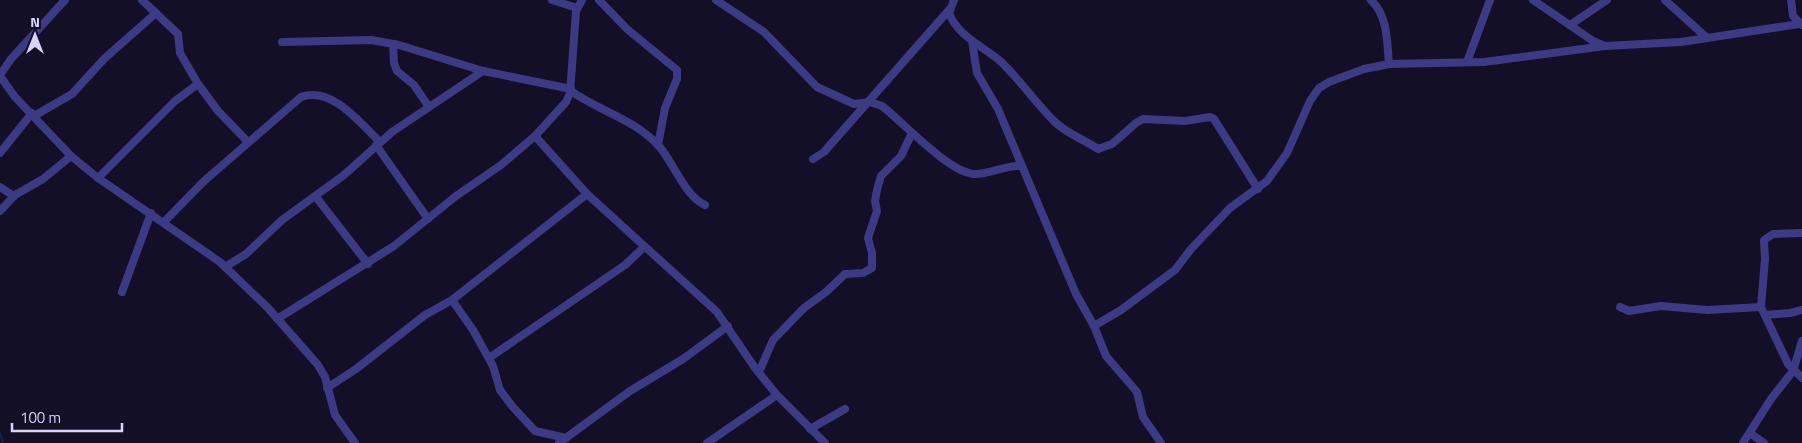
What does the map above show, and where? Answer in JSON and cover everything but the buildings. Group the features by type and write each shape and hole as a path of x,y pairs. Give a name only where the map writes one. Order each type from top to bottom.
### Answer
{"street":[{"path":"65,0 11,59 1,81 71,156 98,178 164,222 225,267 277,318 318,365 324,377 335,415 355,443"},
{"path":"142,0 178,34 180,53 198,84 218,111 248,142"},
{"path":"552,0 577,8"},
{"path":"277,318 368,264 501,165 535,136 566,102 571,90 577,8 582,0"},
{"path":"600,0 627,29 677,70 677,79 665,108 658,145"},
{"path":"716,0 764,32 817,87 854,104 870,102 882,106 912,133 963,172 983,174 1006,166 1021,166"},
{"path":"813,159 824,152 864,104 949,10 954,0"},
{"path":"1371,0 1380,11 1383,19 1389,64"},
{"path":"1467,62 1490,0"},
{"path":"1534,0 1593,41 1605,46"},
{"path":"1570,25 1607,0"},
{"path":"1665,0 1707,38"},
{"path":"1094,326 1128,305 1175,270 1191,249 1230,208 1258,188 1277,170 1287,153 1302,116 1319,88 1344,76 1389,64 1484,62 1605,46 1707,38 1800,25 1793,16 1791,0"},
{"path":"949,10 950,17 972,41 1000,61 1057,124 1098,149 1112,144 1136,122 1143,119 1179,121 1210,117 1214,119 1258,188"},
{"path":"0,153 33,115 72,94 105,58 156,13"},
{"path":"282,42 321,43 366,39 394,44 483,71 571,90 584,100 635,125 658,145 684,186 696,199 705,205"},
{"path":"972,41 977,73 998,109 1021,166 1060,251 1076,294 1094,326 1106,356 1137,392 1143,418 1161,443"},
{"path":"394,44 394,63 397,71 414,85 429,107"},
{"path":"225,267 246,254 282,220 316,197 378,143 483,71"},
{"path":"98,178 175,101 198,84"},
{"path":"164,222 248,142 300,97 312,94 324,96 343,107 378,143 428,219"},
{"path":"759,372 773,340 804,308 826,292 845,274 863,273 872,268 872,253 868,238 877,211 875,201 881,176 901,156 912,133"},
{"path":"535,136 587,194 717,312 759,372 778,395 825,443"},
{"path":"0,211 14,196 43,178 71,156"},
{"path":"0,187 14,196"},
{"path":"327,388 356,369 425,315 452,300 587,194"},
{"path":"316,197 368,264"},
{"path":"122,292 151,213"},
{"path":"1802,233 1773,234 1764,240 1765,259 1761,307 1793,371 1802,378"},
{"path":"489,358 625,265 644,247"},
{"path":"452,300 474,330 489,358 500,390 535,431 562,441 630,391 683,359 728,326"},
{"path":"1620,307 1629,311 1661,306 1707,310 1761,307"},
{"path":"1765,315 1802,310"},
{"path":"1743,443 1771,399 1793,371 1802,341"},
{"path":"707,443 718,440 778,395"},
{"path":"810,429 845,409"},
{"path":"1750,433 1764,443"}],"waterway":[{"path":"0,433 3,443"}]}
